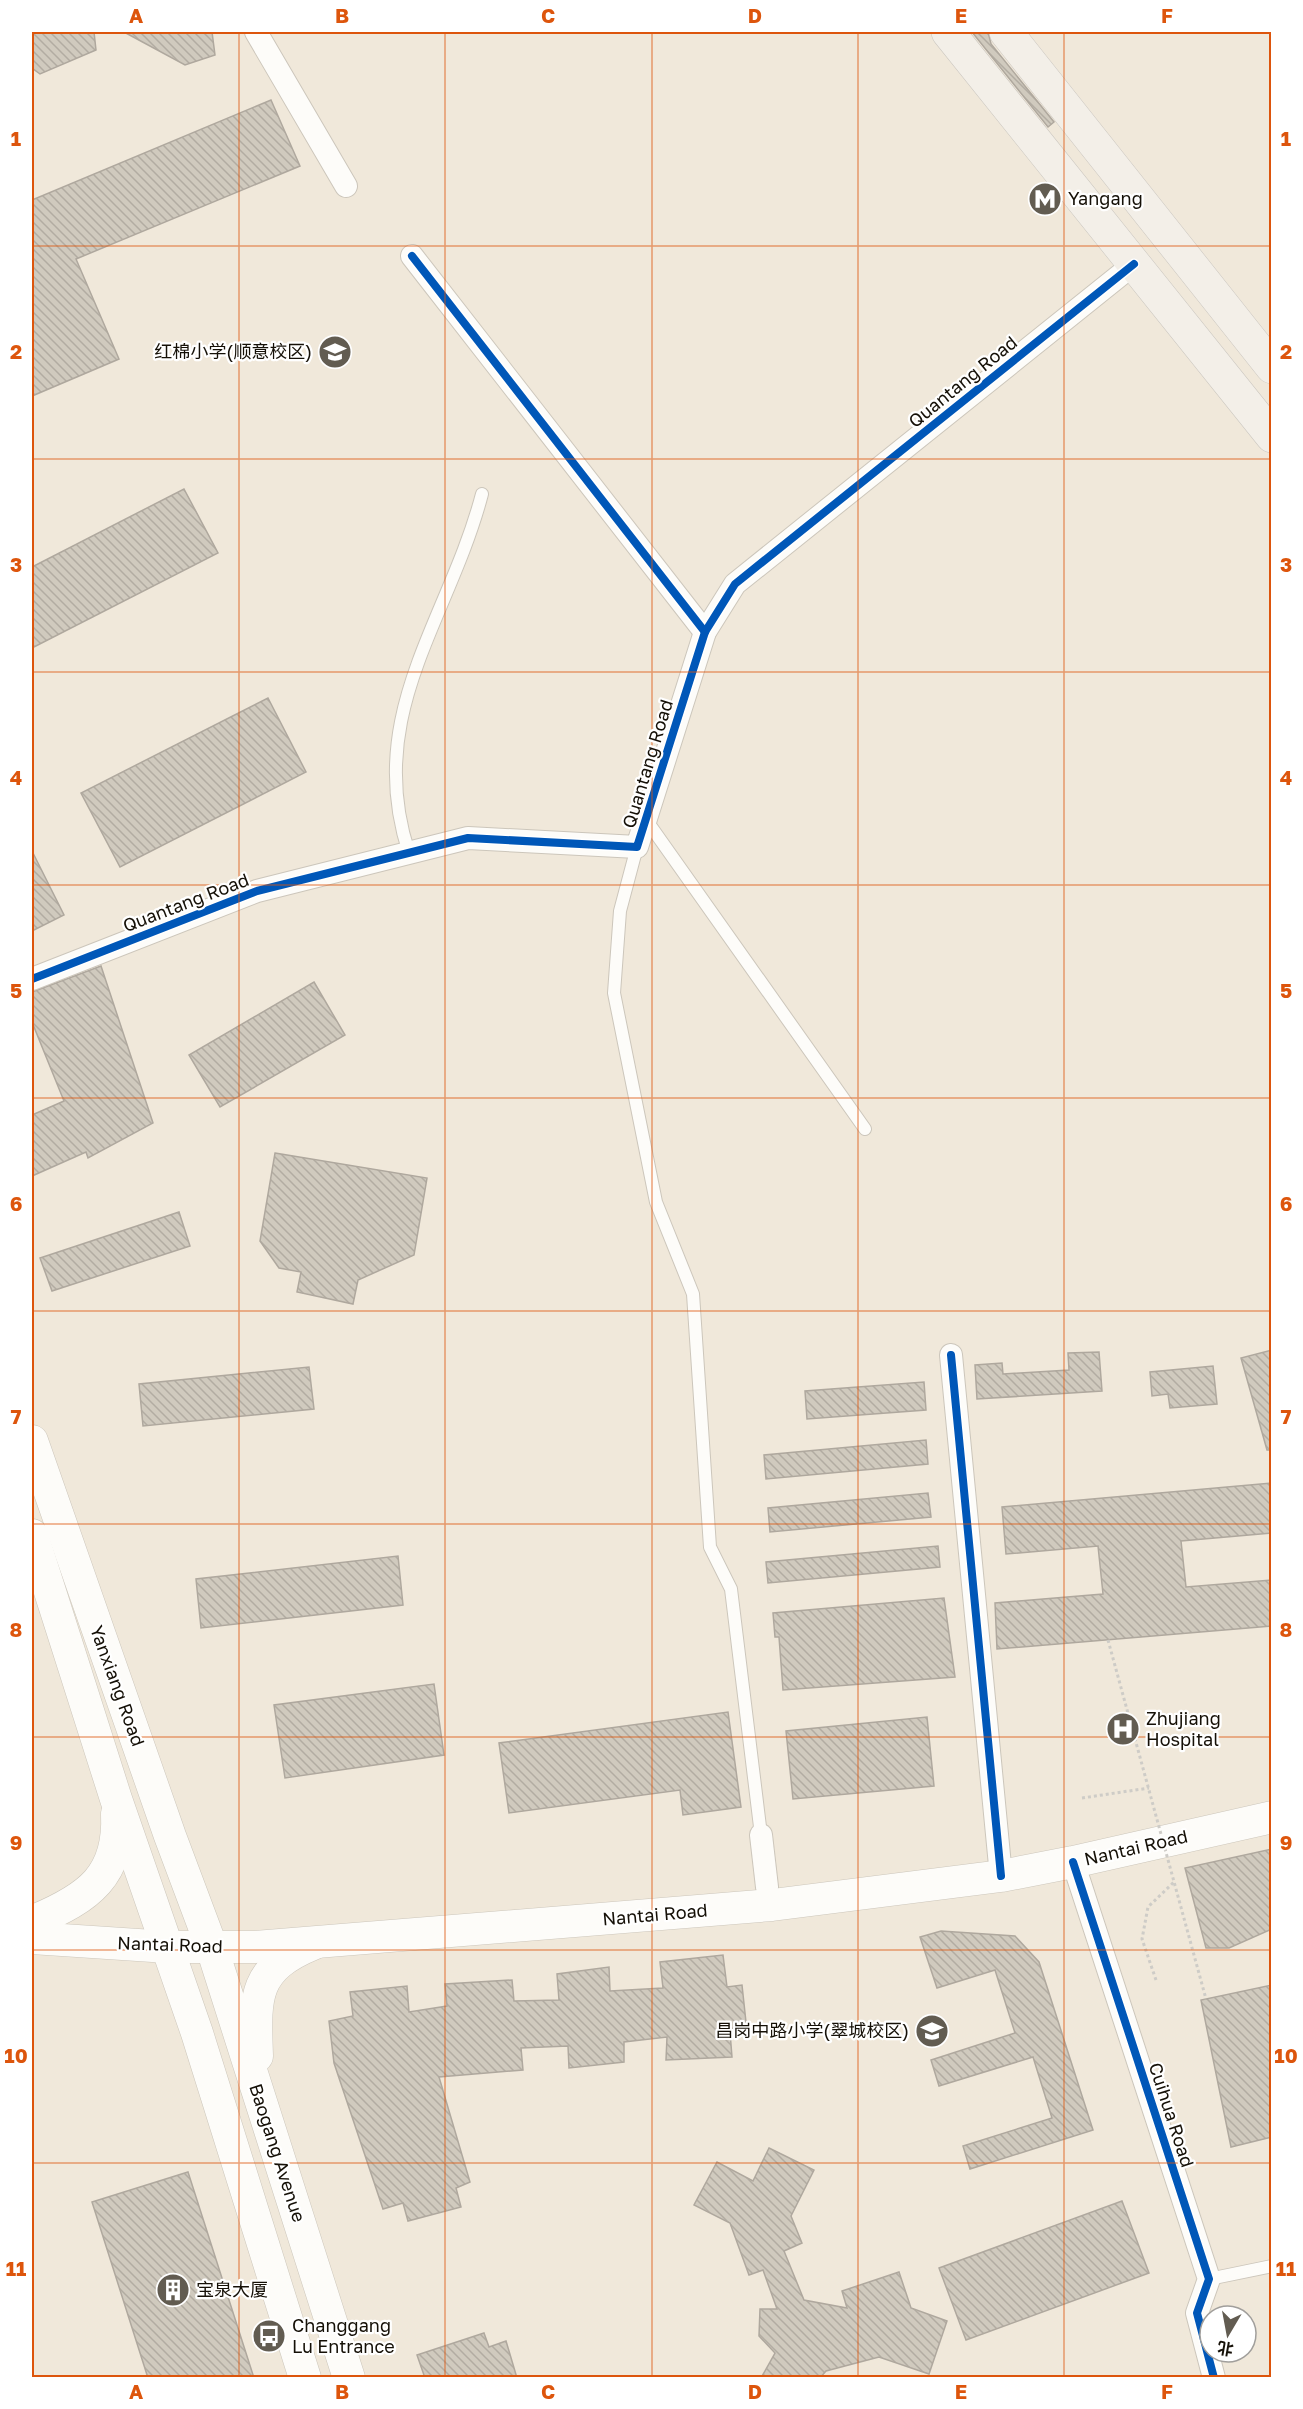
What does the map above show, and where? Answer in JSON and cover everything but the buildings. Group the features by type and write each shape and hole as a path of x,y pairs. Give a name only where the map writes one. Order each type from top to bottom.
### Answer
{"main road":[{"path":"948,32 1272,436"},
{"path":"1006,32 1272,367"},
{"name":"Yanxiang Road","path":"32,1441 170,1836 209,1939"},
{"name":"Yanxiang Road","path":"32,1535 116,1798 164,1937"},
{"path":"33,1926 82,1898 107,1869 116,1850 116,1798"},
{"name":"Nantai Road","path":"33,1926 164,1937 320,1942 690,1913 921,1888 1272,1802"},
{"name":"Nantai Road","path":"209,1939 459,1914 1073,1862 1272,1817"},
{"path":"164,1937 197,2033 305,2378"},
{"name":"Baogang Avenue","path":"209,1939 349,2378"},
{"path":"259,2096 257,1994 263,1980 296,1951 320,1942"},
{"path":"197,2033 205,2020 211,2017 226,2018 237,2024"}],"street":[{"path":"256,32 346,186"},
{"path":"412,256 705,632"},
{"name":"Quantang Road","path":"32,979 257,891 468,838 637,848 705,632 735,584 1134,264"},
{"path":"951,1354 1000,1868"},
{"path":"760,1835 767,1887"},
{"path":"133,1848 170,1836"},
{"name":"Cuihua Road","path":"1073,1862 1209,2279"},
{"path":"1209,2279 1197,2313 1214,2378"}],"lane":[{"path":"409,853 400,825 396,800 401,716 439,605 468,543 482,494"},
{"path":"647,821 865,1129"},
{"path":"637,848 621,911 614,993 656,1202 693,1294 710,1547 731,1589 760,1835"},
{"path":"1209,2279 1272,2266"}],"path":[{"path":"1108,1640 1206,1999"},
{"path":"1082,1798 1149,1788"},
{"path":"1156,1980 1142,1939 1148,1907 1174,1882"}],"cycle path":[{"path":"412,256 705,632"},
{"path":"32,979 257,891 468,838 637,847 705,632 735,584 1134,264"},
{"path":"951,1355 1001,1876"},
{"path":"1073,1862 1209,2279 1197,2313 1214,2378"}],"place":[{"name":"Yangang","path":"1045,199"},
{"name":"红棉小学(顺意校区)","path":"335,352"},
{"name":"Zhujiang Hospital","path":"1123,1729"},
{"name":"昌岗中路小学(翠城校区)","path":"932,2031"},
{"name":"宝泉大厦","path":"173,2290"},
{"name":"Changgang Lu Entrance","path":"269,2336"}]}
